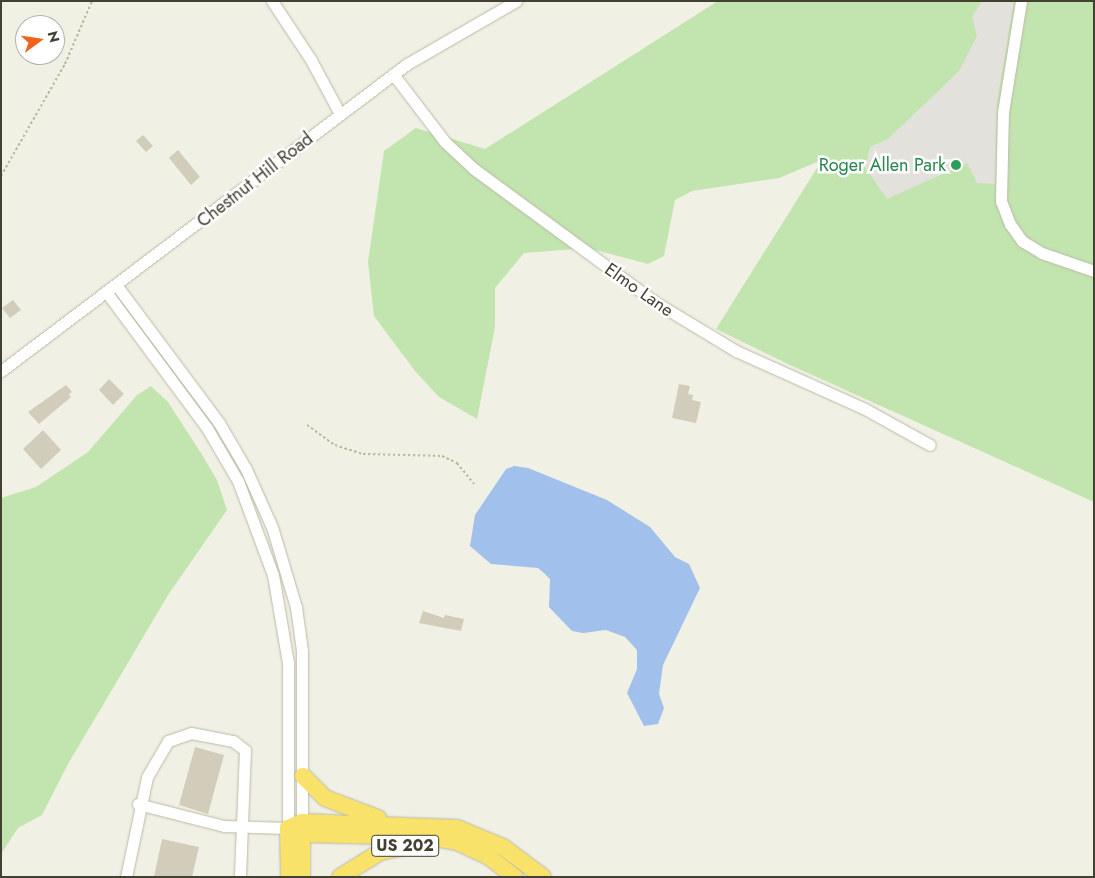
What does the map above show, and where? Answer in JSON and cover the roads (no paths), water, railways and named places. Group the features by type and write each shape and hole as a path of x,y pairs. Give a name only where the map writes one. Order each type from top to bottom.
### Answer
{"highway":[{"path":"303,776 316,790 338,805 382,819 414,825"},
{"path":"298,828 414,825 457,828 503,847 543,877"},
{"path":"298,828 429,837 457,842 478,851 515,877"},
{"path":"289,877 298,828"},
{"path":"298,828 302,877"},
{"name":"US 202","path":"340,877 368,858 393,848 426,845 478,851"}],"street":[{"path":"272,1 312,60 340,114"},
{"name":"Chestnut Hill Road","path":"1,371 117,286 393,74 438,44 516,1"},
{"path":"1021,1 1003,112 1001,201 1010,224 1022,241 1042,254 1094,271"},
{"name":"Elmo Lane","path":"393,74 445,142 474,168 655,302 736,350 865,409 930,445"},
{"path":"117,286 219,423 246,470 272,527 296,608 302,651 303,776 298,828"},
{"path":"107,293 220,449 263,542 281,607 288,663 298,828"},
{"path":"126,877 138,804 147,777 168,741 191,733 233,741 241,745 246,757 240,877"},
{"path":"138,804 211,823 242,827 298,828"}],"water":[{"path":"514,466 528,468 607,500 650,527 675,557 689,564 700,588 663,665 659,694 664,708 658,724 644,726 627,693 637,669 637,650 625,637 606,630 583,633 572,631 549,607 550,579 538,568 491,564 470,546 475,515 506,469"}],"place":[{"name":"Roger Allen Park","path":"956,165"}]}
